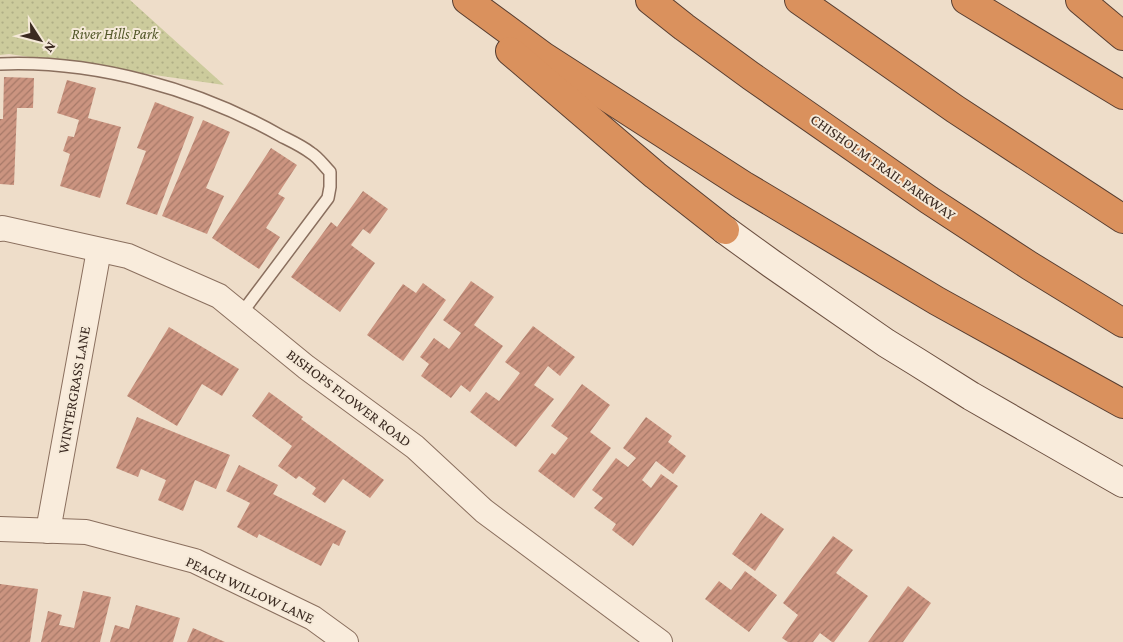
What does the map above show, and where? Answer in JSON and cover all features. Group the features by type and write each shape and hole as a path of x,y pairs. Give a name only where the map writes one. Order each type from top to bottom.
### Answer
{"highway":[{"path":"457,0 536,74 655,175 724,230"},
{"path":"467,0 543,56 743,186 937,300 1123,404"},
{"name":"CHISHOLM TRAIL PARKWAY","path":"650,0 751,76 929,200 1030,266 1123,323"},
{"path":"798,0 955,109 1123,219"},
{"path":"966,0 1123,96"},
{"path":"1080,0 1123,36"}],"main road":[{"path":"724,230 886,342 970,396 1123,483"}],"street":[{"name":"BISHOPS FLOWER ROAD","path":"0,229 128,256 219,296 306,367 415,447 484,511 660,642"},
{"name":"WINTERGRASS LANE","path":"48,531 99,250"},
{"name":"PEACH WILLOW LANE","path":"0,529 86,532 195,561 313,618 346,642"}],"lane":[{"path":"0,64 28,62 99,71 152,82 207,100 263,126 312,153 330,172 328,198 241,314"}],"green space":[{"name":"River Hills Park","path":"0,0 130,0 224,85 9,54 0,55"}],"building":[{"path":"4,77 34,78 33,108 17,108 14,185 0,184 0,119 3,119"},
{"path":"67,80 96,88 88,118 121,127 100,198 60,186 70,154 63,151 68,136 74,137 79,120 57,113"},
{"path":"155,102 194,117 157,215 126,204 146,151 137,148"},
{"path":"203,120 230,132 206,188 224,196 207,234 162,216"},
{"path":"271,148 297,165 278,194 285,198 266,228 280,237 259,269 212,238"},
{"path":"363,191 388,209 370,234 363,229 351,245 375,263 340,312 291,277 331,222 337,227"},
{"path":"471,281 494,297 474,325 503,346 470,392 461,385 451,398 421,376 429,364 420,357 434,338 449,349 461,333 443,320"},
{"path":"423,283 446,300 403,361 367,335 403,284 416,293"},
{"path":"533,326 575,357 560,376 548,366 534,385 554,399 516,447 470,412 486,392 499,401 520,373 505,362"},
{"path":"169,327 239,369 222,396 202,384 177,426 127,396"},
{"path":"582,384 610,405 590,432 611,448 574,498 538,471 552,453 555,455 568,438 551,426"},
{"path":"269,392 303,417 301,419 384,480 370,498 343,479 325,503 312,494 316,488 299,476 296,479 278,466 292,446 252,416"},
{"path":"137,417 230,455 216,489 195,480 183,511 158,500 166,480 141,469 138,477 116,468"},
{"path":"646,417 672,436 668,442 686,456 673,474 656,461 642,480 651,488 661,474 678,486 633,546 612,530 616,524 594,508 603,498 592,490 616,458 628,467 636,458 623,448"},
{"path":"239,465 278,485 273,494 346,531 339,546 333,543 321,566 259,534 257,538 237,527 250,503 226,491"},
{"path":"761,513 784,529 755,571 732,554"},
{"path":"833,536 853,550 836,573 868,596 834,642 820,633 813,642 788,642 782,638 798,615 783,603"},
{"path":"745,571 777,595 749,632 705,599 719,581 731,590"},
{"path":"0,584 38,589 30,642 0,642"},
{"path":"908,586 931,603 903,642 868,642"},
{"path":"83,591 111,597 100,642 41,642 48,611 62,615 59,625 74,628"},
{"path":"136,605 180,618 173,642 110,642 115,625 129,629"},
{"path":"193,628 225,642 187,642"}]}
